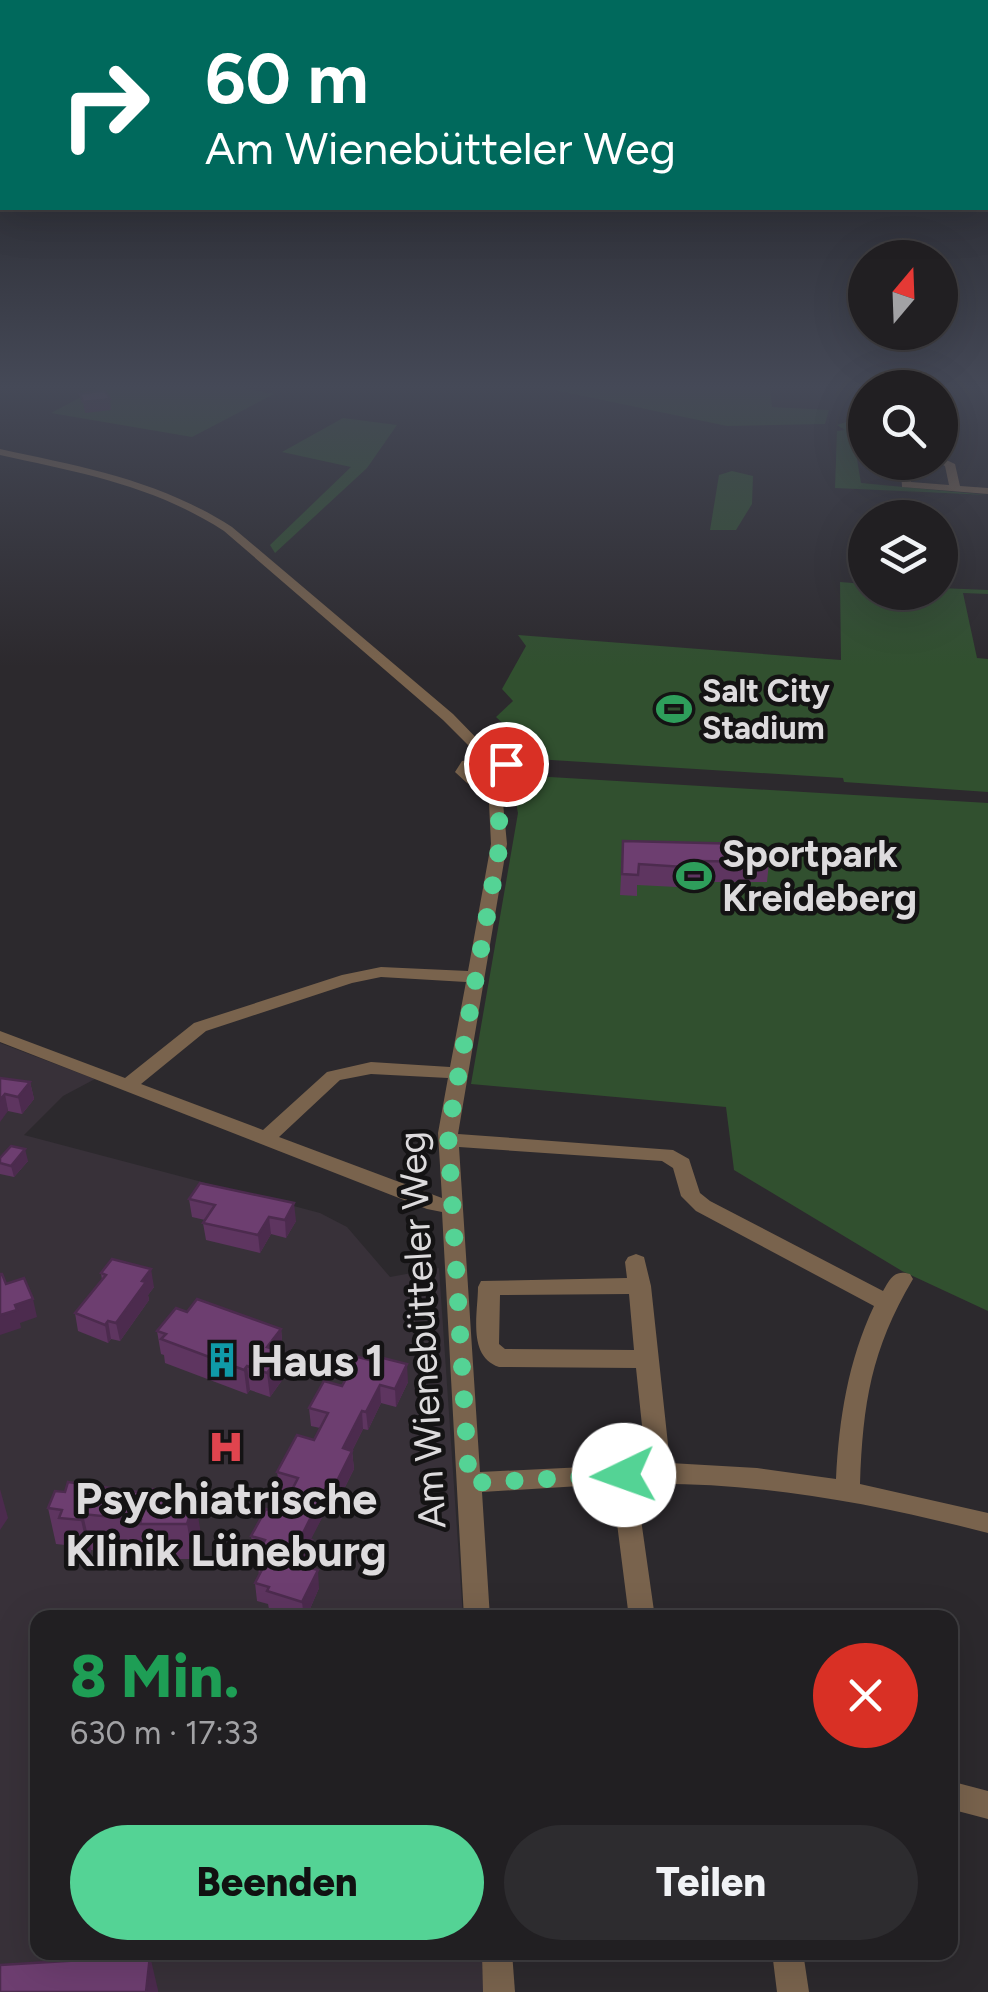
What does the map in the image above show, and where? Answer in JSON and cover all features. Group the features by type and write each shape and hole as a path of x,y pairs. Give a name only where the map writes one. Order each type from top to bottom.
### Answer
{"street":[{"path":"127,481 214,520 448,717 492,760 512,770 501,781 483,783"},
{"path":"906,481 906,485 988,491"},
{"path":"953,481 954,489"},
{"name":"Am Wienebütteler Weg","path":"471,742 474,761 464,767 463,774 483,783 496,804"},
{"path":"474,761 492,760"},
{"name":"Am Wienebütteler Weg","path":"477,1610 448,1140 500,844 496,804 501,781"},
{"path":"128,1085 200,1027 348,979 381,972 475,977"},
{"path":"0,1036 434,1204 452,1207"},
{"path":"265,1139 334,1076 371,1068 457,1073"},
{"path":"448,1140 640,1151 676,1159 685,1170 688,1189 696,1200 884,1302"},
{"path":"647,1359 499,1358 488,1346 489,1288 638,1274 647,1359 659,1474"},
{"path":"848,1491 851,1437 862,1372 884,1302 902,1279"},
{"path":"469,1483 720,1474 848,1491 988,1523"},
{"path":"624,1475 641,1610"},
{"path":"958,1797 988,1806"},
{"path":"497,1960 499,1992"},
{"path":"788,1960 793,1992"}],"shaded area":[{"name":"Psychiatrische Klinik Lüneburg","path":"0,1043 95,1079 63,1096 24,1135 320,1213 347,1227 390,1277 439,1268 463,1610 30,1610 30,1960 485,1960 487,1992 0,1992"}],"green space":[{"path":"337,481 353,481 275,553 270,545"},
{"path":"718,481 753,481 752,504 736,530 710,530"},
{"path":"835,481 861,481 988,495 835,488"},
{"name":"Salt City Stadium","path":"840,582 848,583 848,610 958,610 958,589 988,590 988,594 963,593 977,658 988,659 988,792 844,782 843,778 535,759 522,755 510,730 496,717 513,701 502,689 526,646 518,635 841,660"},
{"path":"533,776 988,803 988,1311 902,1271 734,1170 726,1107 471,1084 518,797"}],"building":[{"path":"623,841 747,844 747,850 768,851 769,862 699,861 699,868 639,864 638,875 622,874"},
{"path":"0,1078 30,1082 18,1097 5,1094 0,1100"},
{"path":"11,1146 25,1149 11,1166 0,1163 0,1158"},
{"path":"200,1183 294,1203 285,1220 269,1217 258,1235 203,1223 215,1205 189,1199"},
{"path":"112,1259 151,1269 116,1323 108,1321 105,1325 75,1313 106,1275 101,1273"},
{"path":"0,1274 6,1284 24,1278 33,1299 0,1315"},
{"path":"197,1299 281,1329 267,1347 283,1352 267,1373 247,1366 244,1370 161,1339 166,1334 157,1331 176,1308 187,1312"},
{"path":"375,1356 407,1364 395,1389 380,1385 366,1412 362,1411 343,1448 352,1451 332,1491 325,1489 301,1537 312,1540 299,1565 318,1570 302,1602 267,1591 269,1587 255,1583 267,1560 256,1557 265,1540 251,1536 266,1509 280,1513 298,1478 277,1472 297,1435 314,1440 328,1413 309,1408 324,1381 342,1386 358,1357 373,1361"},
{"path":"68,1482 152,1494 153,1489 176,1491 174,1496 195,1498 187,1524 140,1524 141,1520 83,1514 81,1520 59,1518 62,1510 48,1508 55,1491 65,1492"},
{"path":"150,1960 146,1992 0,1992 0,1965"}],"place":[{"name":"Salt City Stadium","path":"674,709"},
{"name":"Sportpark Kreideberg","path":"694,876"},
{"name":"Haus 1","path":"222,1360"},
{"name":"Psychiatrische Klinik Lüneburg","path":"226,1447"}],"route":[{"path":"506,764 512,772 501,781 498,790 500,844 448,1133 469,1483 624,1475"}]}
